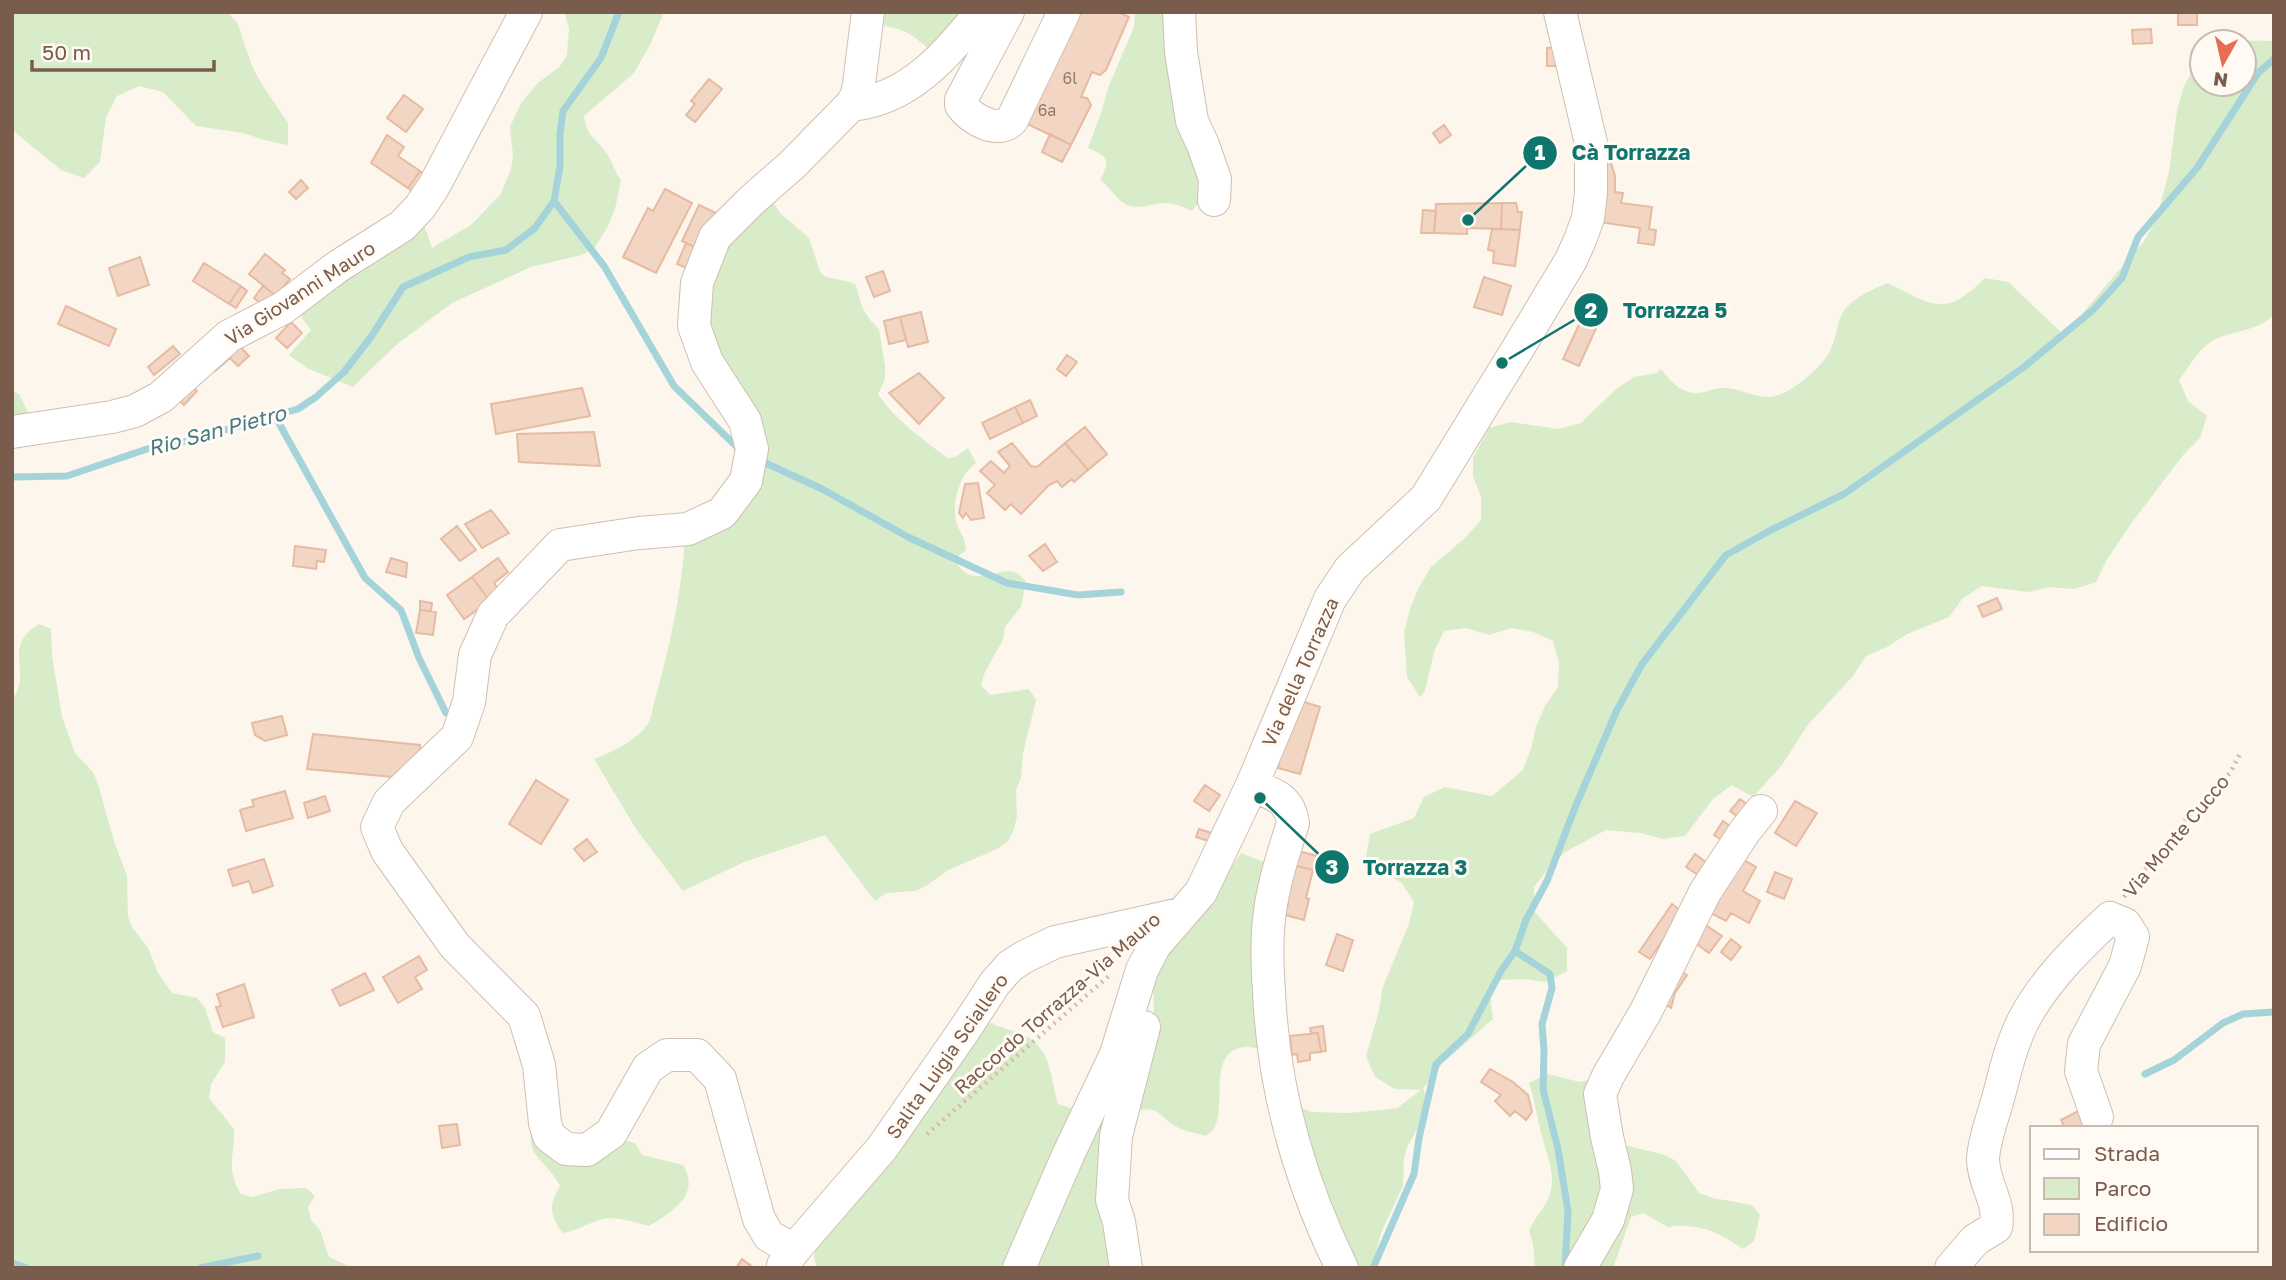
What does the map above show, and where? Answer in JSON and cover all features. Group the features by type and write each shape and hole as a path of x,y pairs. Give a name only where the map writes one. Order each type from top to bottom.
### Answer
{"street":[{"name":"Via Giovanni Mauro","path":"12,432 135,411 161,397 229,336 284,308 337,267 402,226 420,207 434,186 526,12"},
{"name":"Salita Luigia Sciallero","path":"868,12 857,95 851,105 715,237 697,283 694,326 706,362 745,421 752,449 746,481 722,513 688,529 639,533 560,545 493,615 475,656 469,702 457,737 389,802 377,827 387,851 456,946 524,1016 539,1065 545,1123 549,1136 566,1149 587,1150 611,1133 648,1068 667,1055 697,1055 720,1079 759,1219 788,1259 883,1147 995,983 1010,967 1055,942 1180,914"},
{"name":"Salita Luigia Sciallero","path":"851,105 869,103 910,83 946,54 981,12"},
{"path":"1008,12 961,100 961,106 967,113 998,127 1008,125 1012,120 1064,12"},
{"path":"1179,12 1181,52 1192,121 1215,179 1214,200"},
{"name":"Via della Torrazza","path":"1019,1268 1063,1164 1116,1054 1129,969 1155,945 1201,892 1252,785 1330,599 1350,569 1426,498 1571,260 1580,240 1588,218 1591,143 1560,12"},
{"path":"1252,785 1283,799 1291,809 1293,823 1270,909 1267,951 1271,1036 1290,1137 1320,1219 1342,1268"},
{"path":"1580,1268 1608,1220 1617,1189 1600,1094 1645,1013 1705,892 1761,811"},
{"path":"1951,1268 1975,1240 1996,1227 1996,1204 1988,1185 1983,1161 1986,1141 2015,1039 2028,1011 2062,967 2110,918"},
{"name":"Via Monte Cucco","path":"2097,1117 2081,1071 2084,1044 2125,966 2133,937 2125,925 2110,918"},
{"path":"1126,1268 1119,1222 1112,1200 1116,1136 1146,1019 1129,969"}],"path":[{"name":"Via Monte Cucco","path":"2110,918 2143,871 2168,847 2188,816 2231,773 2241,752"},
{"name":"Raccordo Torrazza-Via Mauro","path":"919,1141 1129,969"}],"green space":[{"path":"12,12 227,12 237,22 252,66 288,123 288,145 243,133 196,126 163,92 139,86 117,96 106,117 100,162 84,178 61,170 12,130"},
{"path":"564,12 664,12 634,73 584,116 589,132 607,154 621,180 615,209 593,250 531,267 452,303 396,345 353,387 307,368 289,355 311,330 301,317 305,306 424,225 432,248 471,225 501,194 511,169 513,155 510,127 521,103 538,83 560,66 567,55 569,28"},
{"path":"873,12 973,12 936,55 907,33 892,27 871,24"},
{"path":"1135,12 1174,12 1204,197 1192,211 1169,203 1140,207 1125,204 1100,180 1106,160 1088,148 1108,88 1134,27"},
{"path":"2258,41 2274,41 2274,314 2253,328 2220,337 2207,344 2179,380 2188,401 2207,416 2200,438 2184,454 2133,521 2106,561 2096,582 2074,589 2050,587 2028,592 1982,586 1963,598 1949,617 1907,634 1866,656 1853,676 1807,726 1782,765 1753,797 1732,785 1713,799 1685,836 1663,839 1640,833 1606,830 1565,852 1534,887 1534,911 1567,948 1567,971 1546,982 1500,980 1490,995 1493,1019 1442,1064 1423,1089 1427,1098 1420,1124 1407,1147 1403,1186 1381,1233 1372,1268 1352,1268 1290,1103 1312,1112 1382,1110 1397,1108 1421,1090 1395,1089 1375,1077 1366,1056 1379,1011 1382,989 1409,924 1414,902 1401,882 1382,873 1366,857 1370,834 1414,818 1424,797 1445,787 1492,796 1523,770 1536,727 1545,706 1558,687 1559,663 1553,641 1533,632 1511,628 1489,635 1466,628 1444,631 1434,652 1425,691 1420,697 1407,677 1404,632 1419,587 1431,567 1466,537 1481,520 1481,497 1473,476 1473,458 1489,428 1511,422 1558,429 1581,423 1615,390 1634,377 1657,373 1661,369 1675,384 1691,393 1724,388 1763,397 1776,396 1802,381 1825,359 1832,348 1838,324 1846,308 1866,293 1888,283 1917,298 1939,304 1959,299 1985,278 2008,282 2064,335 2144,241 2156,220 2169,172 2177,111 2188,79 2188,98 2258,98"},
{"path":"771,199 780,213 809,238 821,274 855,284 863,309 879,329 885,379 878,394 885,404 910,429 947,458 955,457 968,448 976,463 961,482 956,499 955,516 966,550 955,559 961,569 976,576 1010,571 1026,581 1021,607 1005,627 1003,640 985,672 981,685 990,695 1029,689 1036,700 1023,753 1021,778 1016,790 1017,816 1014,829 1008,841 997,849 948,870 926,886 915,891 886,893 875,901 825,835 744,862 683,891 636,829 594,759 634,738 650,719 674,621 685,537 758,485 702,337 716,250"},
{"path":"12,391 19,394 29,414 12,417"},
{"path":"39,624 51,629 52,655 62,717 75,753 93,772 98,784 127,876 128,916 132,927 148,948 158,973 172,993 197,998 205,1008 213,1032 225,1038 225,1062 211,1084 209,1098 234,1129 232,1169 236,1185 241,1194 253,1197 279,1189 306,1188 315,1196 308,1207 311,1220 320,1230 329,1257 353,1268 12,1268 12,699 20,679 21,642"},
{"path":"1241,853 1271,865 1266,1050 1244,1047 1232,1051 1225,1059 1220,1081 1218,1118 1214,1128 1206,1136 1177,1127 1153,1110 1130,1111 1154,1011 1153,973 1196,913 1214,903 1226,875"},
{"path":"992,1023 1024,1035 1040,1048 1048,1065 1058,1104 1083,1112 1111,1088 1116,1268 817,1268 814,1257 817,1244 978,1024"},
{"path":"1547,1074 1580,1082 1595,1079 1610,1172 1576,1268 1535,1268 1529,1231 1548,1199 1552,1183 1551,1167 1529,1083"},
{"path":"533,1120 544,1141 618,1139 635,1143 642,1155 683,1165 689,1185 682,1201 667,1215 649,1226 611,1218 563,1233 552,1210 560,1186 533,1151"},
{"path":"1625,1145 1665,1155 1676,1161 1699,1193 1752,1205 1760,1215 1754,1241 1743,1249 1708,1230 1689,1226 1668,1227 1643,1213 1631,1217 1613,1268 1586,1268"}],"building":[{"path":"1069,12 1119,12 1129,17 1106,70 1100,75 1092,72 1081,97 1087,98 1091,105 1071,145 1021,121 1032,96 1040,99 1073,23"},
{"path":"2178,12 2197,12 2197,25 2178,25"},
{"path":"2151,29 2152,43 2133,44 2132,30"},
{"path":"1561,47 1562,66 1547,66 1547,48"},
{"path":"709,79 722,89 695,122 686,115 695,104 691,101"},
{"path":"404,95 423,109 406,132 387,118"},
{"path":"1444,125 1451,135 1440,143 1433,133"},
{"path":"1050,134 1071,145 1062,162 1042,152"},
{"path":"387,135 404,147 398,156 420,171 408,188 371,163"},
{"path":"1597,160 1610,160 1615,176 1615,192 1623,193 1621,203 1652,207 1649,229 1656,230 1654,245 1638,243 1640,228 1599,222"},
{"path":"420,171 432,178 420,196 408,188"},
{"path":"301,180 308,188 296,199 289,192"},
{"path":"665,189 692,203 656,273 623,257 648,208 653,211"},
{"path":"1502,203 1516,203 1518,212 1522,212 1520,230 1501,229"},
{"path":"1502,203 1501,229 1467,228 1467,234 1434,233 1436,204"},
{"path":"699,205 716,213 699,249 682,241"},
{"path":"1423,210 1436,211 1434,233 1421,233"},
{"path":"1492,229 1520,230 1515,266 1493,263 1494,251 1488,250"},
{"path":"686,243 699,249 687,268 677,264"},
{"path":"265,254 285,270 282,273 290,279 276,296 249,274"},
{"path":"140,257 149,285 118,296 109,268"},
{"path":"204,263 241,286 229,304 193,281"},
{"path":"883,271 890,291 874,297 866,277"},
{"path":"1484,277 1511,286 1502,315 1474,307"},
{"path":"241,286 247,291 236,308 229,304"},
{"path":"263,286 276,296 266,308 254,298"},
{"path":"66,306 116,329 109,346 58,324"},
{"path":"921,312 928,342 908,347 900,317"},
{"path":"1583,316 1598,324 1579,366 1563,359"},
{"path":"900,317 906,340 889,344 884,321"},
{"path":"291,322 302,333 287,348 276,338"},
{"path":"238,344 249,356 238,366 230,358 215,371 206,361"},
{"path":"173,346 180,354 154,375 148,367"},
{"path":"1067,355 1077,362 1066,376 1057,369"},
{"path":"919,373 944,398 919,424 889,393"},
{"path":"187,380 197,391 184,405 173,394"},
{"path":"582,388 590,416 496,434 491,404"},
{"path":"1030,400 1037,416 1023,423 1015,407"},
{"path":"1015,407 1023,423 990,439 982,423"},
{"path":"1085,427 1107,454 1088,470 1065,443"},
{"path":"594,432 600,466 519,462 517,434"},
{"path":"1012,443 1031,466 1037,467 1065,443 1088,470 1074,482 1072,479 1062,487 1057,481 1049,485 1021,514 1011,504 1005,510 987,493 995,485 980,471 991,461 1004,473 1010,466 998,452"},
{"path":"978,483 984,518 971,520 966,513 963,518 959,513 965,484"},
{"path":"491,510 509,533 482,548 465,524"},
{"path":"457,526 476,550 460,561 441,539"},
{"path":"1045,544 1057,562 1043,571 1029,556"},
{"path":"295,546 326,550 324,562 317,561 316,569 293,566"},
{"path":"391,558 407,563 406,577 386,572"},
{"path":"498,558 508,572 494,583 501,593 490,601 472,577"},
{"path":"472,577 490,601 464,619 447,595"},
{"path":"1997,598 2002,609 1983,617 1978,606"},
{"path":"420,601 432,603 431,611 420,610"},
{"path":"420,610 436,612 433,635 416,633"},
{"path":"1292,698 1320,707 1300,774 1278,768"},
{"path":"282,716 287,735 265,741 255,735 252,723"},
{"path":"313,734 420,745 420,762 404,778 307,769"},
{"path":"536,780 568,800 541,844 509,824"},
{"path":"1205,785 1220,795 1209,811 1194,801"},
{"path":"285,791 293,818 246,831 240,810 254,806 252,800"},
{"path":"325,796 330,811 308,818 304,803"},
{"path":"1740,799 1752,808 1743,821 1730,811"},
{"path":"1795,801 1817,813 1796,846 1775,833"},
{"path":"1723,821 1736,830 1726,843 1714,835"},
{"path":"1199,829 1215,834 1212,842 1196,837"},
{"path":"587,839 597,852 584,861 574,849"},
{"path":"1291,849 1317,856 1313,870 1287,863"},
{"path":"1695,854 1710,865 1701,877 1686,867"},
{"path":"1735,855 1756,867 1743,891 1760,901 1749,923 1731,913 1726,921 1705,910"},
{"path":"264,859 273,886 253,893 249,881 233,886 228,870"},
{"path":"1284,863 1313,870 1304,920 1285,915 1288,904 1276,901"},
{"path":"1775,872 1792,879 1784,899 1767,892"},
{"path":"1672,904 1682,912 1650,959 1639,952"},
{"path":"1701,922 1722,936 1709,953 1689,938"},
{"path":"1337,934 1353,940 1343,971 1326,965"},
{"path":"1731,939 1741,947 1731,960 1721,952"},
{"path":"419,956 427,970 415,977 422,989 398,1003 383,977"},
{"path":"1674,967 1687,975 1675,993 1671,1008 1657,999"},
{"path":"365,973 374,990 340,1006 332,990"},
{"path":"244,984 254,1017 223,1027 216,1007 221,1006 217,994"},
{"path":"1323,1026 1326,1051 1321,1052 1318,1033 1311,1033 1310,1028"},
{"path":"1318,1033 1321,1052 1310,1053 1310,1060 1298,1062 1297,1054 1292,1055 1290,1036"},
{"path":"1490,1069 1513,1082 1528,1095 1532,1112 1526,1120 1515,1111 1510,1116 1495,1101 1501,1095 1481,1082"},
{"path":"2078,1111 2086,1126 2064,1126 2061,1120"},
{"path":"457,1124 460,1145 442,1148 439,1126"},
{"path":"742,1259 754,1268 736,1268"}],"waterway":[{"name":"Rio San Pietro","path":"12,477 67,476 147,449 180,443 298,409 316,397 344,372 371,337 403,287 469,257 506,250 535,228 554,201 560,166 563,111 601,58 619,12"},
{"path":"1373,1268 1414,1174 1419,1138 1436,1064 1468,1034 1501,971 1515,951 1526,920 1547,881 1617,710 1642,664 1726,555 1844,494 2024,367 2094,309 2122,278 2138,237 2197,168 2258,73 2274,59"},
{"path":"554,201 604,266 674,386 740,450"},
{"path":"275,416 365,578 401,610 419,658 446,713"},
{"path":"757,459 822,489 908,537 1007,583 1078,595 1121,592"},
{"path":"1515,951 1550,974 1552,988 1542,1024 1543,1089 1558,1149 1568,1211 1565,1268"},
{"path":"2145,1074 2174,1060 2223,1023 2243,1014 2274,1012"},
{"path":"200,1268 258,1256"},
{"path":"12,1263 27,1268"}],"place":[{"name":"Cà Torrazza","path":"1468,220"},
{"name":"Torrazza 5","path":"1502,363"},
{"name":"Torrazza 3","path":"1260,798"}]}
